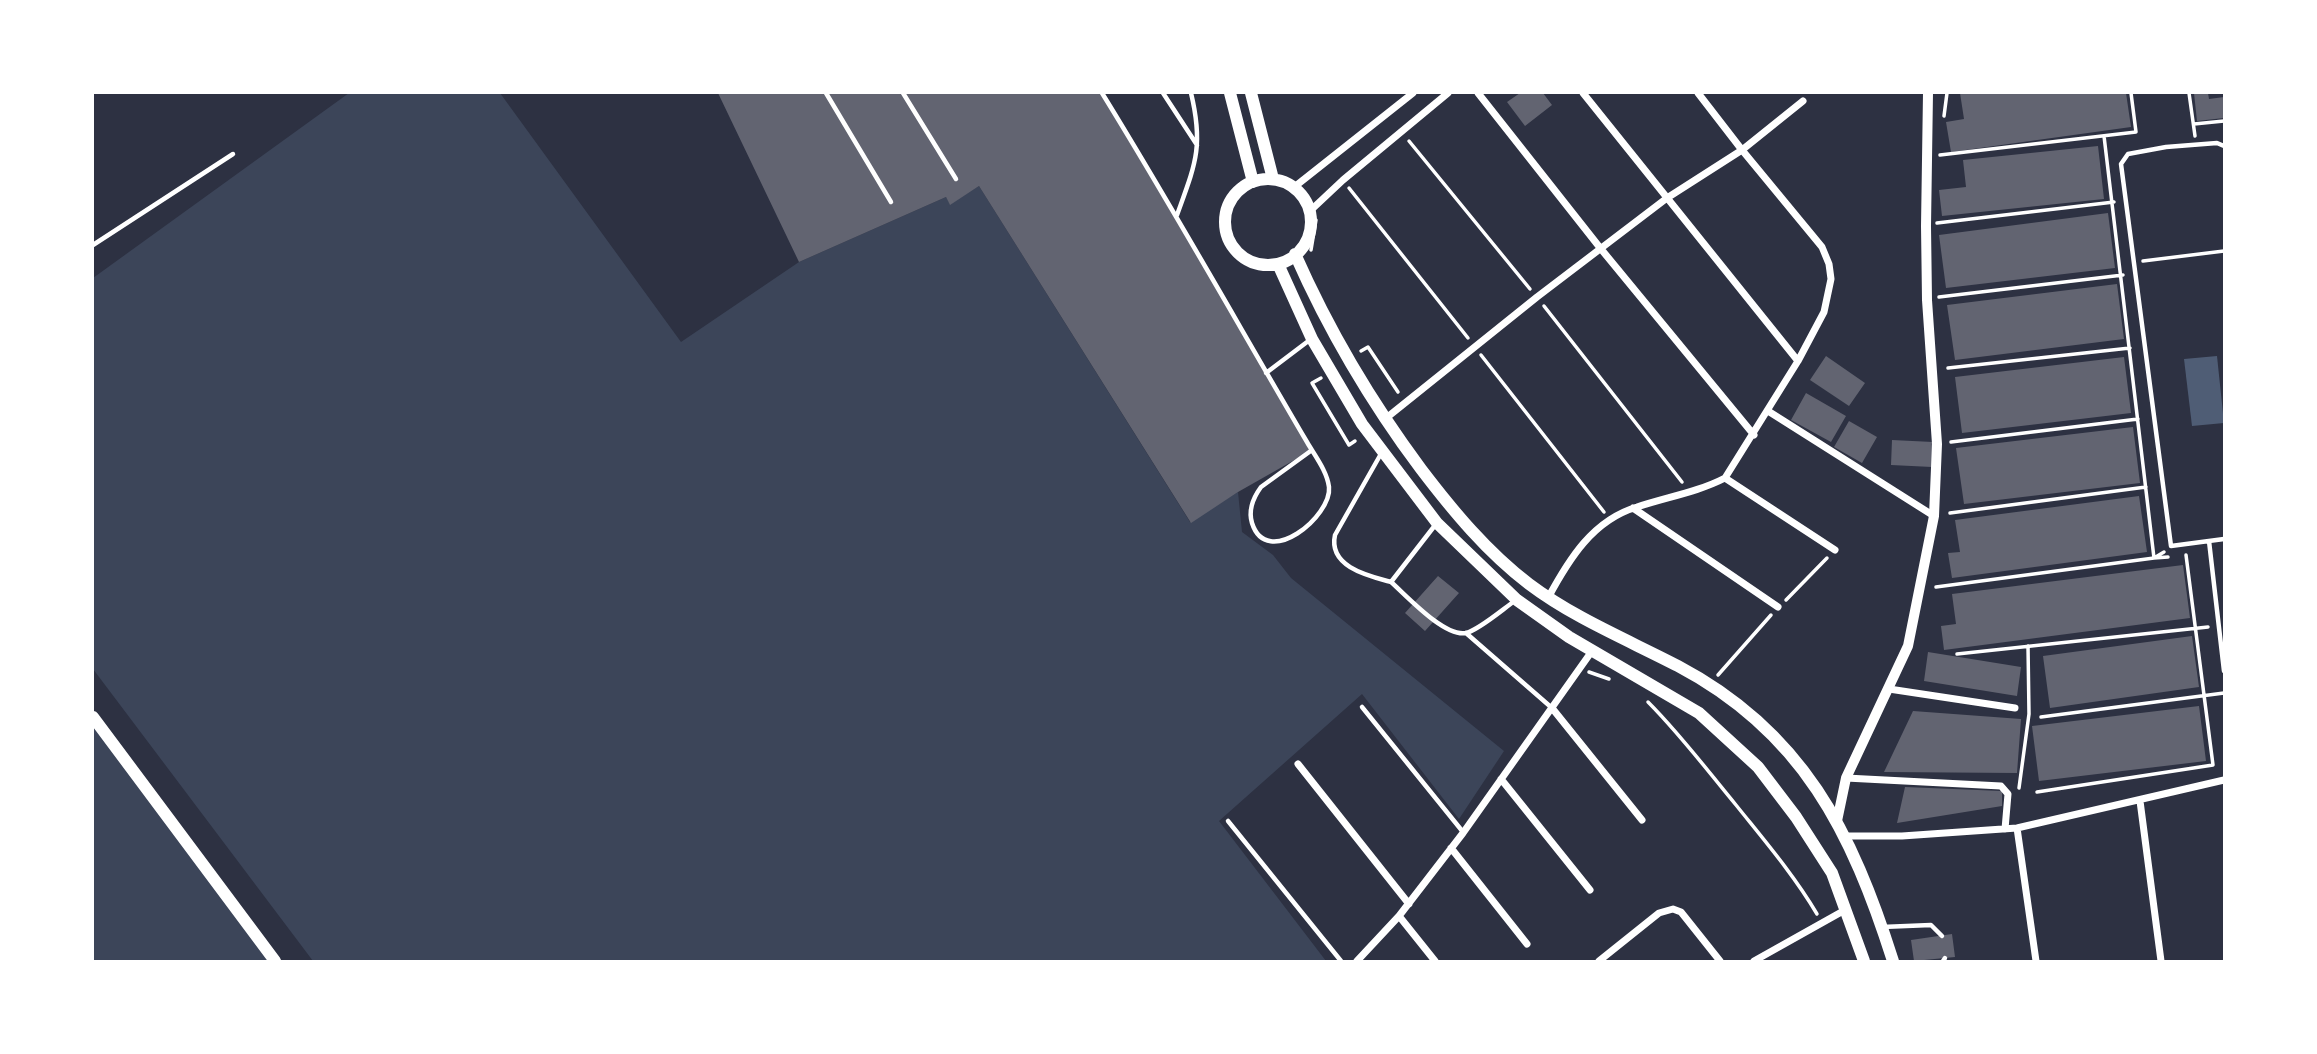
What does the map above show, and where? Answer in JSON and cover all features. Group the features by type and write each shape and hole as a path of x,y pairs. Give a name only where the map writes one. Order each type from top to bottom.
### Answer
{"main road":[{"path":"1230,93 1253,182"},
{"path":"1251,93 1273,179"},
{"path":"1273,179 1288,184 1313,209 1304,246 1278,264 1264,264 1251,261 1231,244 1225,218 1236,193 1253,182 1273,179"},
{"path":"1295,254 1347,360 1385,419 1443,498 1473,533 1502,562 1548,598 1679,666 1737,705 1790,753 1815,784 1845,836 1893,961"},
{"path":"1278,264 1312,339 1362,424 1437,523 1517,600 1569,637 1699,713 1758,767 1796,817 1832,873 1864,961"},
{"path":"93,717 275,961"}],"street":[{"path":"1293,188 1413,93"},
{"path":"1313,209 1343,180 1448,93"},
{"path":"1478,93 1601,249 1754,435"},
{"path":"1583,93 1798,361"},
{"path":"1548,598 1569,559 1610,519 1633,508 1711,485 1725,478 1754,435 1824,312 1831,279 1829,264 1822,247 1698,93"},
{"path":"1837,821 1846,778 1909,646 1934,516 1937,443 1926,251 1928,93"},
{"path":"1385,419 1667,198 1742,150 1803,101"},
{"path":"1768,411 1934,516"},
{"path":"1725,478 1835,550"},
{"path":"1633,508 1778,607"},
{"path":"1357,961 1409,904 1463,833 1592,651"},
{"path":"1889,689 2015,708"},
{"path":"1552,708 1642,820"},
{"path":"1298,764 1409,904"},
{"path":"1846,778 2001,786 2008,794 2005,829"},
{"path":"1501,779 1590,890"},
{"path":"1845,836 1902,836 2017,828 2224,780"},
{"path":"2140,801 2161,961"},
{"path":"2017,828 2036,961"},
{"path":"1451,848 1527,944"},
{"path":"1599,961 1660,913 1673,909 1681,912 1720,961"},
{"path":"1754,961 1845,910"},
{"path":"1399,916 1435,961"}],"lane":[{"path":"825,93 891,202"},
{"path":"903,93 956,179"},
{"path":"1102,93 1176,216 1266,373 1312,450 1326,475 1329,493 1326,502 1301,531 1283,541 1265,541 1258,535 1251,516 1256,493 1312,450"},
{"path":"1163,93 1198,147"},
{"path":"1176,216 1196,162 1198,147 1196,113 1191,93"},
{"path":"2224,146 2217,144 2153,149 2128,154 2121,164 2171,546 2224,539"},
{"path":"93,246 233,154"},
{"path":"1266,373 1312,339"},
{"path":"1382,451 1335,536 1333,544 1338,555 1354,571 1391,582 1441,626 1453,632 1466,633 1552,708"},
{"path":"1391,582 1437,523"},
{"path":"2209,541 2224,671"},
{"path":"1466,633 1517,600"},
{"path":"1362,707 1463,833"},
{"path":"1228,821 1341,961"},
{"path":"1882,927 1931,925 1936,927 1942,936"}],"path":[{"path":"1938,155 2136,132 2131,93"},
{"path":"2189,93 2197,145"},
{"path":"2194,124 2224,121"},
{"path":"1401,131 1690,491"},
{"path":"2104,136 2154,558"},
{"path":"1935,223 2125,200"},
{"path":"1311,257 1313,209"},
{"path":"2133,262 2224,251"},
{"path":"1939,297 2135,274"},
{"path":"1948,368 2145,346"},
{"path":"1347,360 1368,347 1400,395"},
{"path":"1331,372 1312,383 1349,446 1357,440 1352,431"},
{"path":"1950,442 2154,417"},
{"path":"1950,513 2163,485"},
{"path":"2154,558 2171,546"},
{"path":"1936,588 2187,555 2213,765 2037,792"},
{"path":"1957,654 2219,626"},
{"path":"2019,788 2029,714 2028,645"},
{"path":"1581,669 1620,683"},
{"path":"2041,717 2224,693"},
{"path":"1642,697 1672,725 1805,893 1822,922"}],"shaded area":[{"path":"349,93 500,93 681,342 799,262 946,197 950,204 979,186 1190,522 1238,492 1242,532 1273,555 1291,578 1504,751 1459,819 1362,694 1219,821 1326,961 313,961 93,669 93,278"},
{"path":"2217,356 2224,423 2192,426 2184,359"},
{"path":"93,717 275,961 93,961"}],"building":[{"path":"718,93 1101,93 1312,450 1238,492 1191,523 979,186 950,205 946,197 799,262"},
{"path":"1520,93 1543,93 1552,105 1525,126 1507,102"},
{"path":"1960,93 2126,93 2131,127 1951,152 1946,122 1964,119"},
{"path":"2194,93 2208,93 2209,99 2224,97 2224,118 2197,121"},
{"path":"2098,146 2104,199 1942,216 1939,190 1966,187 1963,160"},
{"path":"2108,213 2115,268 1946,288 1939,235"},
{"path":"2117,284 2124,339 1955,360 1947,305"},
{"path":"1826,356 1865,383 1849,406 1810,380"},
{"path":"2124,357 2131,413 1962,433 1955,377"},
{"path":"1806,393 1846,416 1831,442 1791,420"},
{"path":"1849,421 1877,437 1862,463 1834,447"},
{"path":"2133,427 2140,483 1964,504 1956,448"},
{"path":"1892,440 1933,442 1932,467 1891,465"},
{"path":"2139,496 2147,552 1952,578 1948,553 1960,552 1955,520"},
{"path":"2183,565 2190,618 1944,650 1941,626 1956,624 1952,594"},
{"path":"1438,576 1459,593 1425,631 1405,613"},
{"path":"2192,636 2199,687 2050,708 2043,656"},
{"path":"1928,652 2021,667 2017,696 1924,681"},
{"path":"2199,706 2206,761 2039,781 2032,726"},
{"path":"1913,711 2021,719 2017,773 1884,772"},
{"path":"1905,787 2002,791 2002,806 1897,823"},
{"path":"1952,934 1955,957 1914,961 1911,940"}]}
